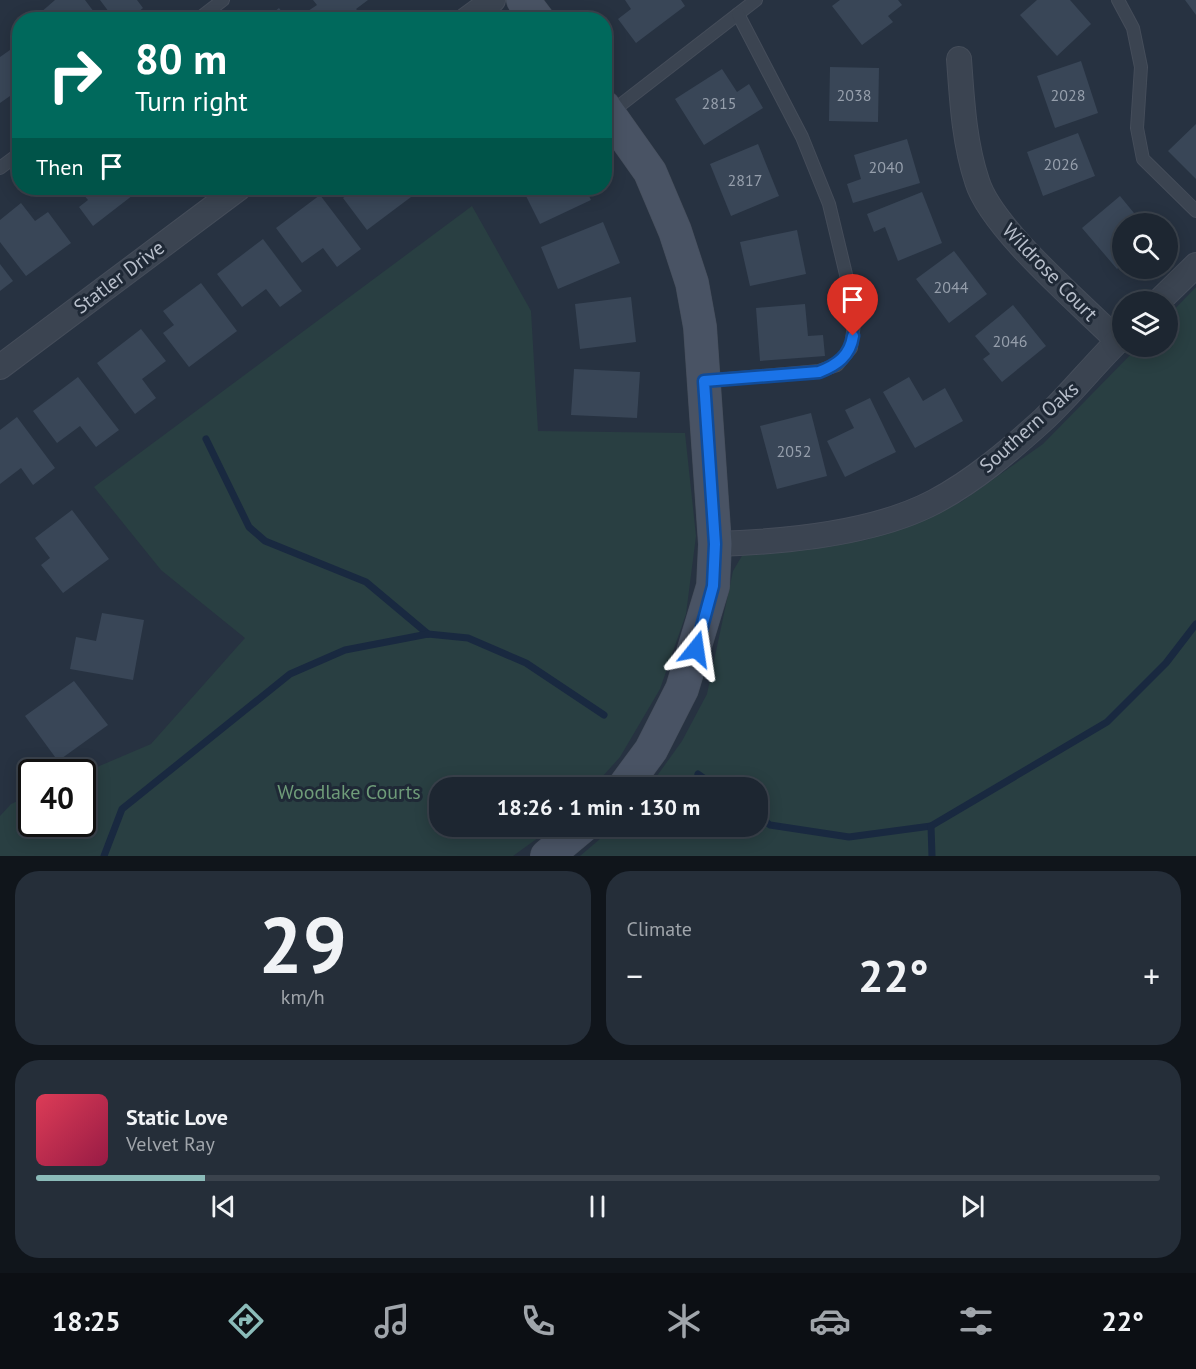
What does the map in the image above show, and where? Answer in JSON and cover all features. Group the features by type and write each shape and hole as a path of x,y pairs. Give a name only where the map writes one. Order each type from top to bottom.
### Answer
{"street":[{"path":"477,12 493,0"},
{"name":"Wildrose Court","path":"959,59 964,120 977,183 1003,226 1112,331"},
{"path":"612,117 650,172 675,231 692,283 698,316 704,381 715,544 713,586 682,689 651,750 630,777"},
{"name":"Statler Drive","path":"0,367 230,195"},
{"path":"1169,291 1196,265"},
{"name":"Southern Oaks","path":"715,544 752,543 842,532 933,502 1007,452 1045,418 1112,347"},
{"path":"547,856 570,837"}],"lane":[{"path":"207,12 223,0"},
{"path":"612,106 756,0"},
{"path":"1118,0 1133,28 1141,67 1137,128 1143,159 1196,211"},
{"path":"704,381 819,372 837,365 851,348 854,324 850,291 829,204 802,137 738,14"}],"green space":[{"name":"Woodlake Courts","path":"472,206 531,311 538,431 685,433 696,536 686,614 660,689 620,757 602,777 429,777 429,837 539,837 513,856 0,856 0,816 11,804 18,801 18,837 96,837 96,767 151,744 245,638 161,570 94,487"},
{"path":"1196,287 1196,856 580,856 602,837 768,837 768,777 656,777 682,741 707,694 733,571 743,554 866,540 961,502 1043,444 1128,357 1178,357 1178,306"}],"building":[{"path":"55,0 85,0 94,12 41,12"},
{"path":"100,0 137,0 143,8 138,12 109,12"},
{"path":"313,0 368,0 356,9 359,12 309,12 317,5"},
{"path":"625,0 681,0 685,6 636,43 618,19 631,9"},
{"path":"840,0 898,0 902,5 888,16 893,22 862,45 832,6"},
{"path":"1037,0 1070,0 1091,24 1057,56 1020,15"},
{"path":"1185,0 1196,0 1196,15"},
{"path":"12,49 12,95 0,103 0,57"},
{"path":"1081,61 1098,113 1055,128 1037,76"},
{"path":"830,67 879,68 878,122 829,121"},
{"path":"722,69 737,92 749,84 763,108 704,145 675,99"},
{"path":"1196,124 1196,179 1168,151"},
{"path":"1078,133 1095,176 1043,196 1027,152"},
{"path":"907,139 920,183 853,203 847,184 861,179 854,155"},
{"path":"758,144 779,196 731,216 710,164"},
{"path":"922,192 942,243 898,261 885,227 874,232 867,214"},
{"path":"84,195 133,195 93,226 79,207 88,200"},
{"path":"320,195 361,249 337,267 323,248 302,263 276,228"},
{"path":"347,195 414,195 367,230 343,198"},
{"path":"526,195 588,195 591,200 540,224"},
{"path":"1120,196 1134,213 1112,213 1112,263 1082,228"},
{"path":"21,203 35,221 48,212 71,243 26,276 0,242 0,220"},
{"path":"603,222 620,263 558,289 541,247"},
{"path":"797,230 806,274 750,286 740,242"},
{"path":"263,239 302,291 280,307 266,289 242,307 217,274"},
{"path":"954,251 987,294 949,323 916,279"},
{"path":"0,264 13,281 0,291"},
{"path":"201,283 237,331 189,367 163,333 174,325 163,311"},
{"path":"631,297 636,342 580,349 575,304"},
{"path":"805,304 808,336 823,335 825,356 760,361 756,308"},
{"path":"1013,305 1046,346 1002,382 983,359 990,354 975,336"},
{"path":"141,329 166,361 142,379 156,398 135,414 97,363"},
{"path":"574,369 640,372 637,418 571,415"},
{"path":"78,377 119,430 96,447 80,426 57,443 33,411"},
{"path":"909,377 923,401 945,388 963,421 915,448 883,392"},
{"path":"870,398 896,452 845,477 827,441 854,428 845,410"},
{"path":"811,413 827,476 777,489 760,426"},
{"path":"17,417 55,468 33,485 21,468 0,484 0,430"},
{"path":"72,510 109,559 63,593 41,565 50,558 35,538"},
{"path":"102,613 144,620 133,680 70,669 76,637 96,641"},
{"path":"74,681 108,725 61,759 57,759 25,716"}],"waterway":[{"path":"206,439 249,527 265,541 366,582 428,634"},
{"path":"932,856 931,826 1107,722 1166,663 1196,624"},
{"path":"104,856 122,809 290,674 345,650 428,634 468,638 526,663 604,715"},
{"path":"698,774 702,777"},
{"path":"768,824 849,837 931,826"}],"route":[{"path":"696,649 713,586 715,544 704,381 819,372 837,365 851,348 853,336"}]}
